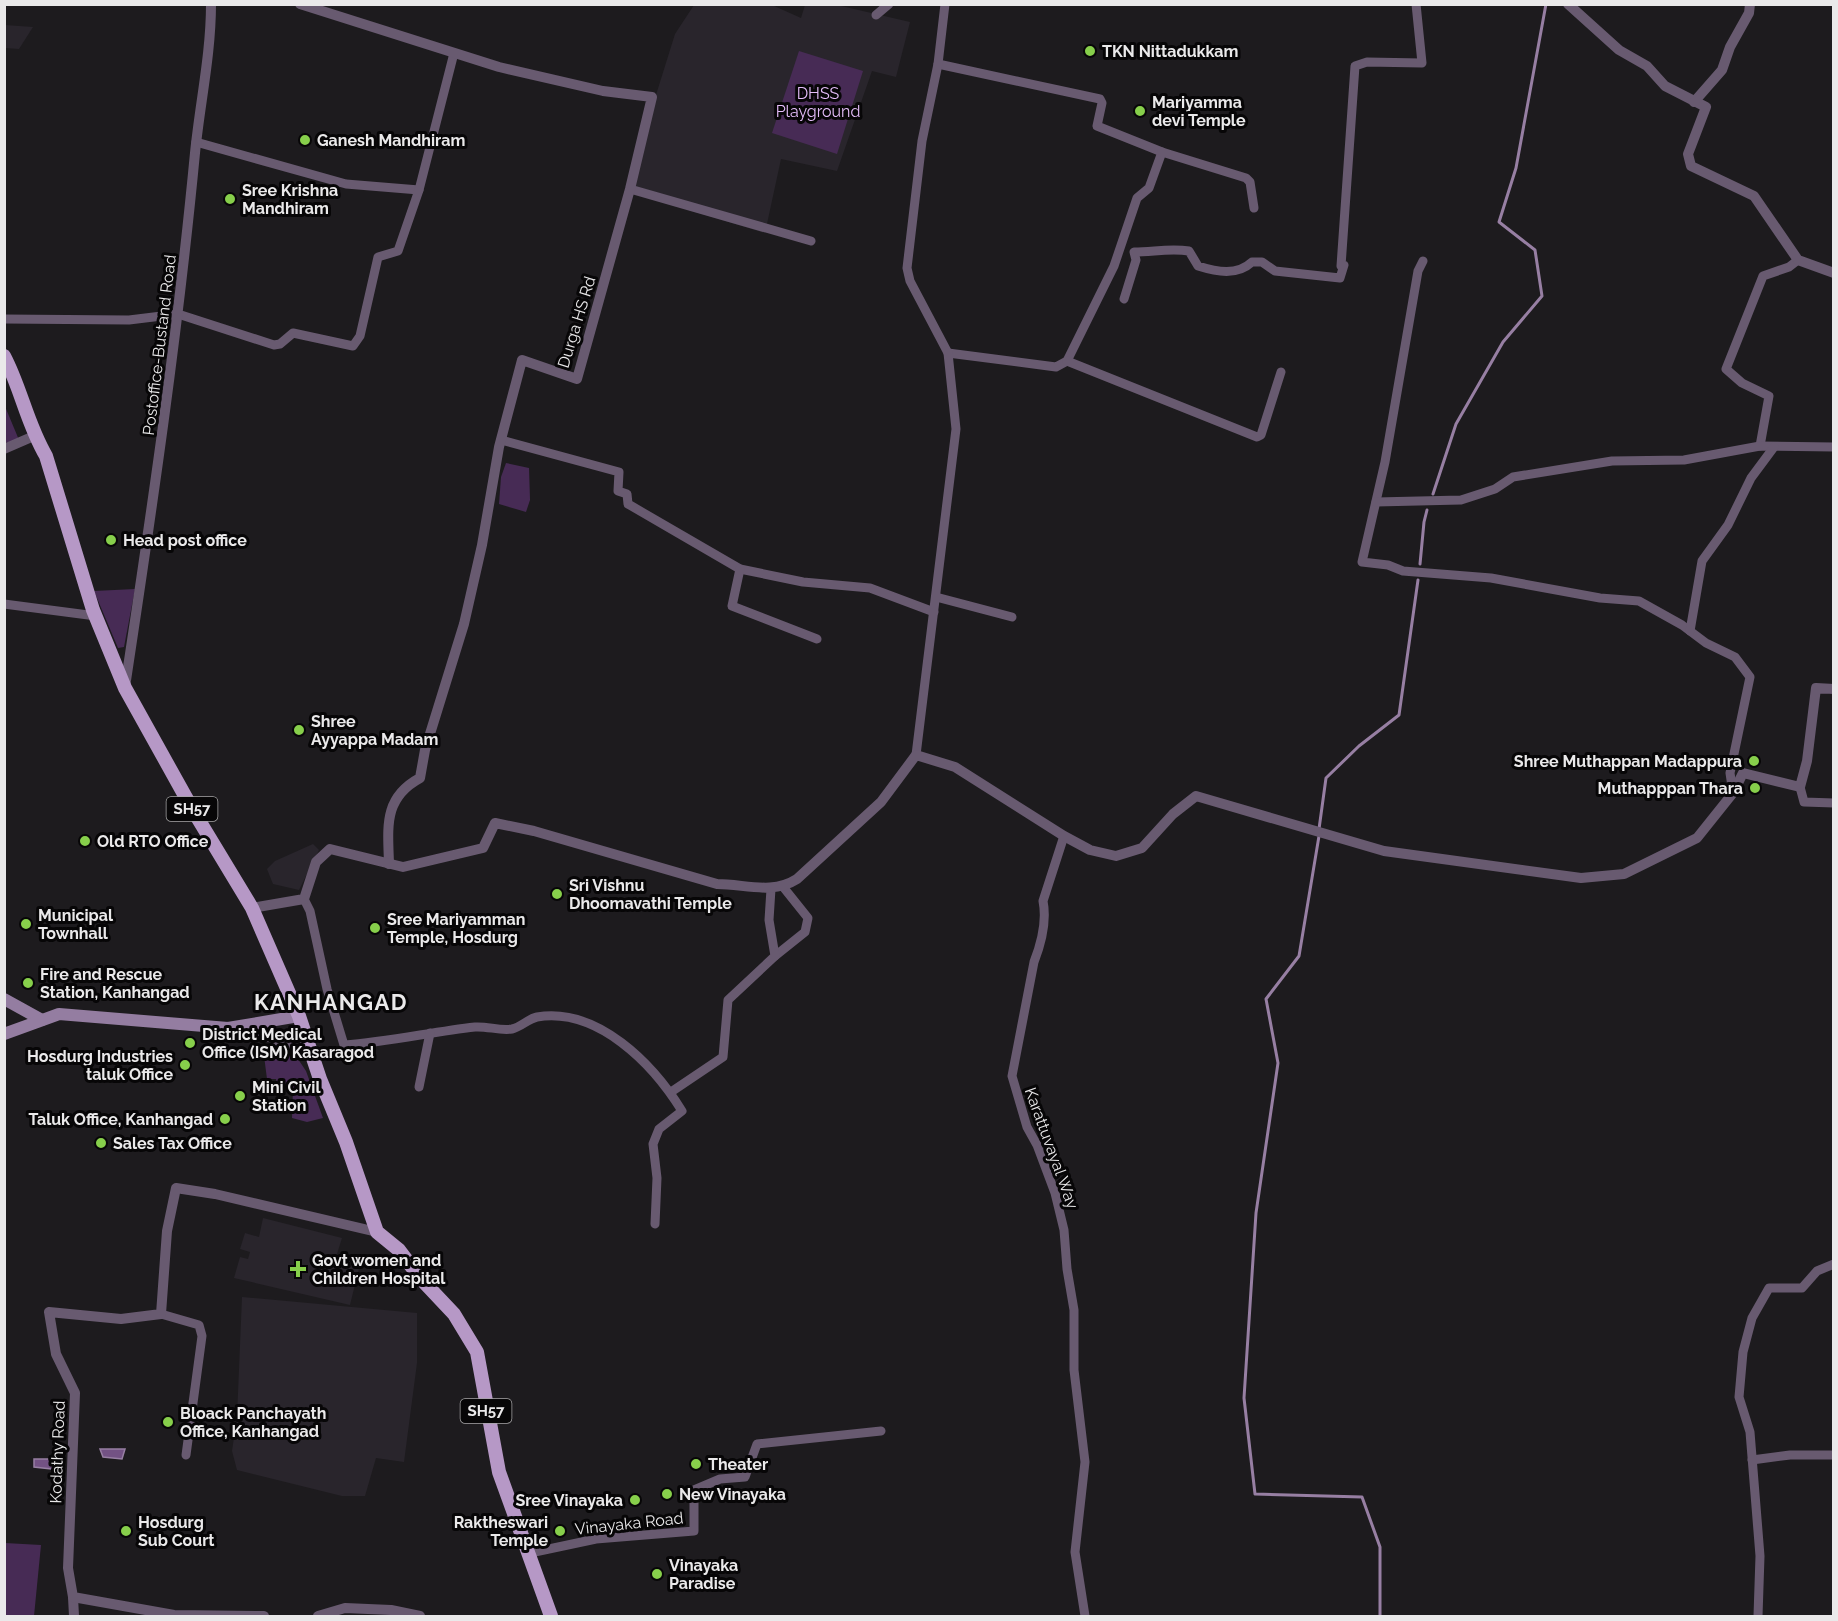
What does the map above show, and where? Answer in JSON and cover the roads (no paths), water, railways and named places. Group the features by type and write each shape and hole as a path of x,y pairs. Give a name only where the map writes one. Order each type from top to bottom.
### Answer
{"main road":[{"name":"SH57","path":"4,356 13,371 10,380 34,436 46,456 96,616 125,688 194,812 252,908 300,1016 312,1056 377,1232 399,1251 421,1279 454,1314 477,1352 499,1472 530,1553 538,1587 551,1617"},
{"path":"4,999 42,1020"},
{"path":"4,1034 59,1014 228,1028 300,1016"}],"street":[{"name":"Postoffice-Bustand Road","path":"125,688 159,470 196,142 211,32 212,4"},
{"name":"Durga HS Rd","path":"300,4 454,53 553,81 652,97 630,189 577,379 522,360 501,440 482,545 464,624 425,750 420,778 406,785 392,802 388,832 389,864"},
{"path":"876,15 889,4"},
{"path":"655,1224 657,1178 653,1144 659,1129 682,1111 670,1092 609,1032 564,1016 535,1018 512,1029 479,1026 382,1043 344,1045 324,979 310,911 303,899 316,862 330,849 403,867 483,848 495,823 534,831 717,884 784,888 797,879 881,802 916,755 956,429 948,353 910,281 907,268 922,141 938,64 945,4"},
{"path":"1124,299 1136,260 1134,252 1153,252 1173,248 1189,251 1198,266 1215,271 1245,269 1252,262 1262,262 1275,271 1340,278 1344,265 1341,266 1356,66 1367,62 1422,63 1416,4"},
{"path":"1568,4 1618,50 1647,66 1665,86 1706,107 1688,154 1690,166 1754,196 1798,260 1833,273"},
{"path":"1694,102 1722,70 1730,47 1749,13 1750,4"},
{"path":"4,319 129,320 178,314 274,345 280,344 293,333 353,346 360,336 378,257 398,251 419,190 454,53"},
{"path":"938,64 1100,99 1102,103 1097,126 1162,153 1246,178 1251,185 1254,208"},
{"path":"196,142 346,184 419,190"},
{"path":"948,353 1056,367 1067,361 1114,266 1137,198 1149,188 1162,153"},
{"path":"630,189 811,241"},
{"path":"1760,446 1768,396 1742,383 1726,369 1763,276 1789,267 1798,260"},
{"path":"1423,261 1418,271 1376,502 1362,562 1388,565 1403,571 1491,578 1599,598 1639,601 1706,643 1735,657 1750,677 1730,773 1733,793"},
{"path":"1067,361 1257,437 1261,435 1281,372"},
{"path":"4,449 34,436"},
{"path":"501,440 619,472 618,491 627,494 627,504 740,569 803,582 870,588 934,612"},
{"path":"1376,502 1461,500 1495,489 1513,477 1612,461 1683,460 1760,446 1833,447"},
{"path":"1690,631 1702,561 1728,525 1751,478 1774,447"},
{"path":"740,569 732,606 818,639"},
{"path":"936,597 1011,617"},
{"path":"4,604 96,616"},
{"path":"1833,689 1816,688 1807,761 1800,787 1804,802 1833,803"},
{"path":"916,755 955,767 1064,837 1090,850 1116,856 1142,848 1173,814 1196,796 1384,851 1581,878 1624,874 1697,838 1733,793 1743,773 1800,787"},
{"name":"Karattuvayal Way","path":"1064,837 1043,901 1045,909 1040,946 1034,962 1012,1076 1026,1127 1036,1145 1060,1209 1064,1230 1067,1269 1074,1310 1074,1370 1085,1462 1075,1552 1084,1617"},
{"path":"670,1092 723,1057 728,999 805,932 808,918 784,888"},
{"path":"771,889 769,920 776,956"},
{"path":"252,908 303,899"},
{"path":"243,1026 312,1056"},
{"path":"419,1087 430,1033"},
{"path":"186,1455 202,1336 199,1325 161,1314 167,1232 176,1188 215,1194 377,1232"},
{"path":"1758,1617 1760,1556 1750,1432 1739,1397 1743,1352 1752,1318 1769,1288 1802,1288 1817,1271 1833,1264"},
{"name":"Kodathy Road","path":"73,1597 68,1568 75,1393 56,1354 49,1312 121,1319 161,1314"},
{"name":"Vinayaka Road","path":"530,1553 605,1538 694,1531 694,1490 720,1479 745,1477 757,1444 881,1431"},
{"path":"1752,1460 1790,1455 1833,1455"},
{"path":"74,1617 73,1597 174,1615 264,1617"},
{"path":"318,1617 345,1608 391,1610 420,1617"}],"waterway":[{"path":"1433,494 1456,424 1503,342 1542,296 1535,250 1499,222 1516,168 1546,4"},
{"path":"1420,564 1427,510"},
{"path":"1319,829 1326,778 1359,746 1399,715 1418,580"},
{"path":"1319,836 1299,956 1266,999 1278,1063 1256,1213 1244,1398 1255,1494 1362,1497 1380,1547 1380,1616"}],"place":[{"name":"TKN Nittadukkam","path":"1090,51"},
{"name":"Mariyamma devi Temple","path":"1140,111"},
{"name":"Ganesh Mandhiram","path":"305,140"},
{"name":"Sree Krishna Mandhiram","path":"230,199"},
{"name":"Head post office","path":"111,540"},
{"name":"Shree Ayyappa Madam","path":"299,730"},
{"name":"Shree Muthappan Madappura","path":"1754,761"},
{"name":"Muthapppan Thara","path":"1755,788"},
{"name":"Old RTO Office","path":"85,841"},
{"name":"Sri Vishnu Dhoomavathi Temple","path":"557,894"},
{"name":"Municipal Townhall","path":"26,924"},
{"name":"Sree Mariyamman Temple, Hosdurg","path":"375,928"},
{"name":"Fire and Rescue Station, Kanhangad","path":"28,983"},
{"name":"District Medical Office (ISM) Kasaragod","path":"190,1043"},
{"name":"Hosdurg Industries taluk Office","path":"185,1065"},
{"name":"Mini Civil Station","path":"240,1096"},
{"name":"Taluk Office, Kanhangad","path":"225,1119"},
{"name":"Sales Tax Office","path":"101,1143"},
{"name":"Govt women and Children Hospital","path":"298,1269"},
{"name":"Bloack Panchayath Office, Kanhangad","path":"168,1422"},
{"name":"Theater","path":"696,1464"},
{"name":"New Vinayaka","path":"667,1494"},
{"name":"Sree Vinayaka","path":"635,1500"},
{"name":"Hosdurg Sub Court","path":"126,1531"},
{"name":"Raktheswari Temple","path":"560,1531"},
{"name":"Vinayaka Paradise","path":"657,1574"}],"district":[{"name":"KANHANGAD","path":"331,1002"}],"park label":[{"name":"DHSS Playground","path":"818,102"}]}
